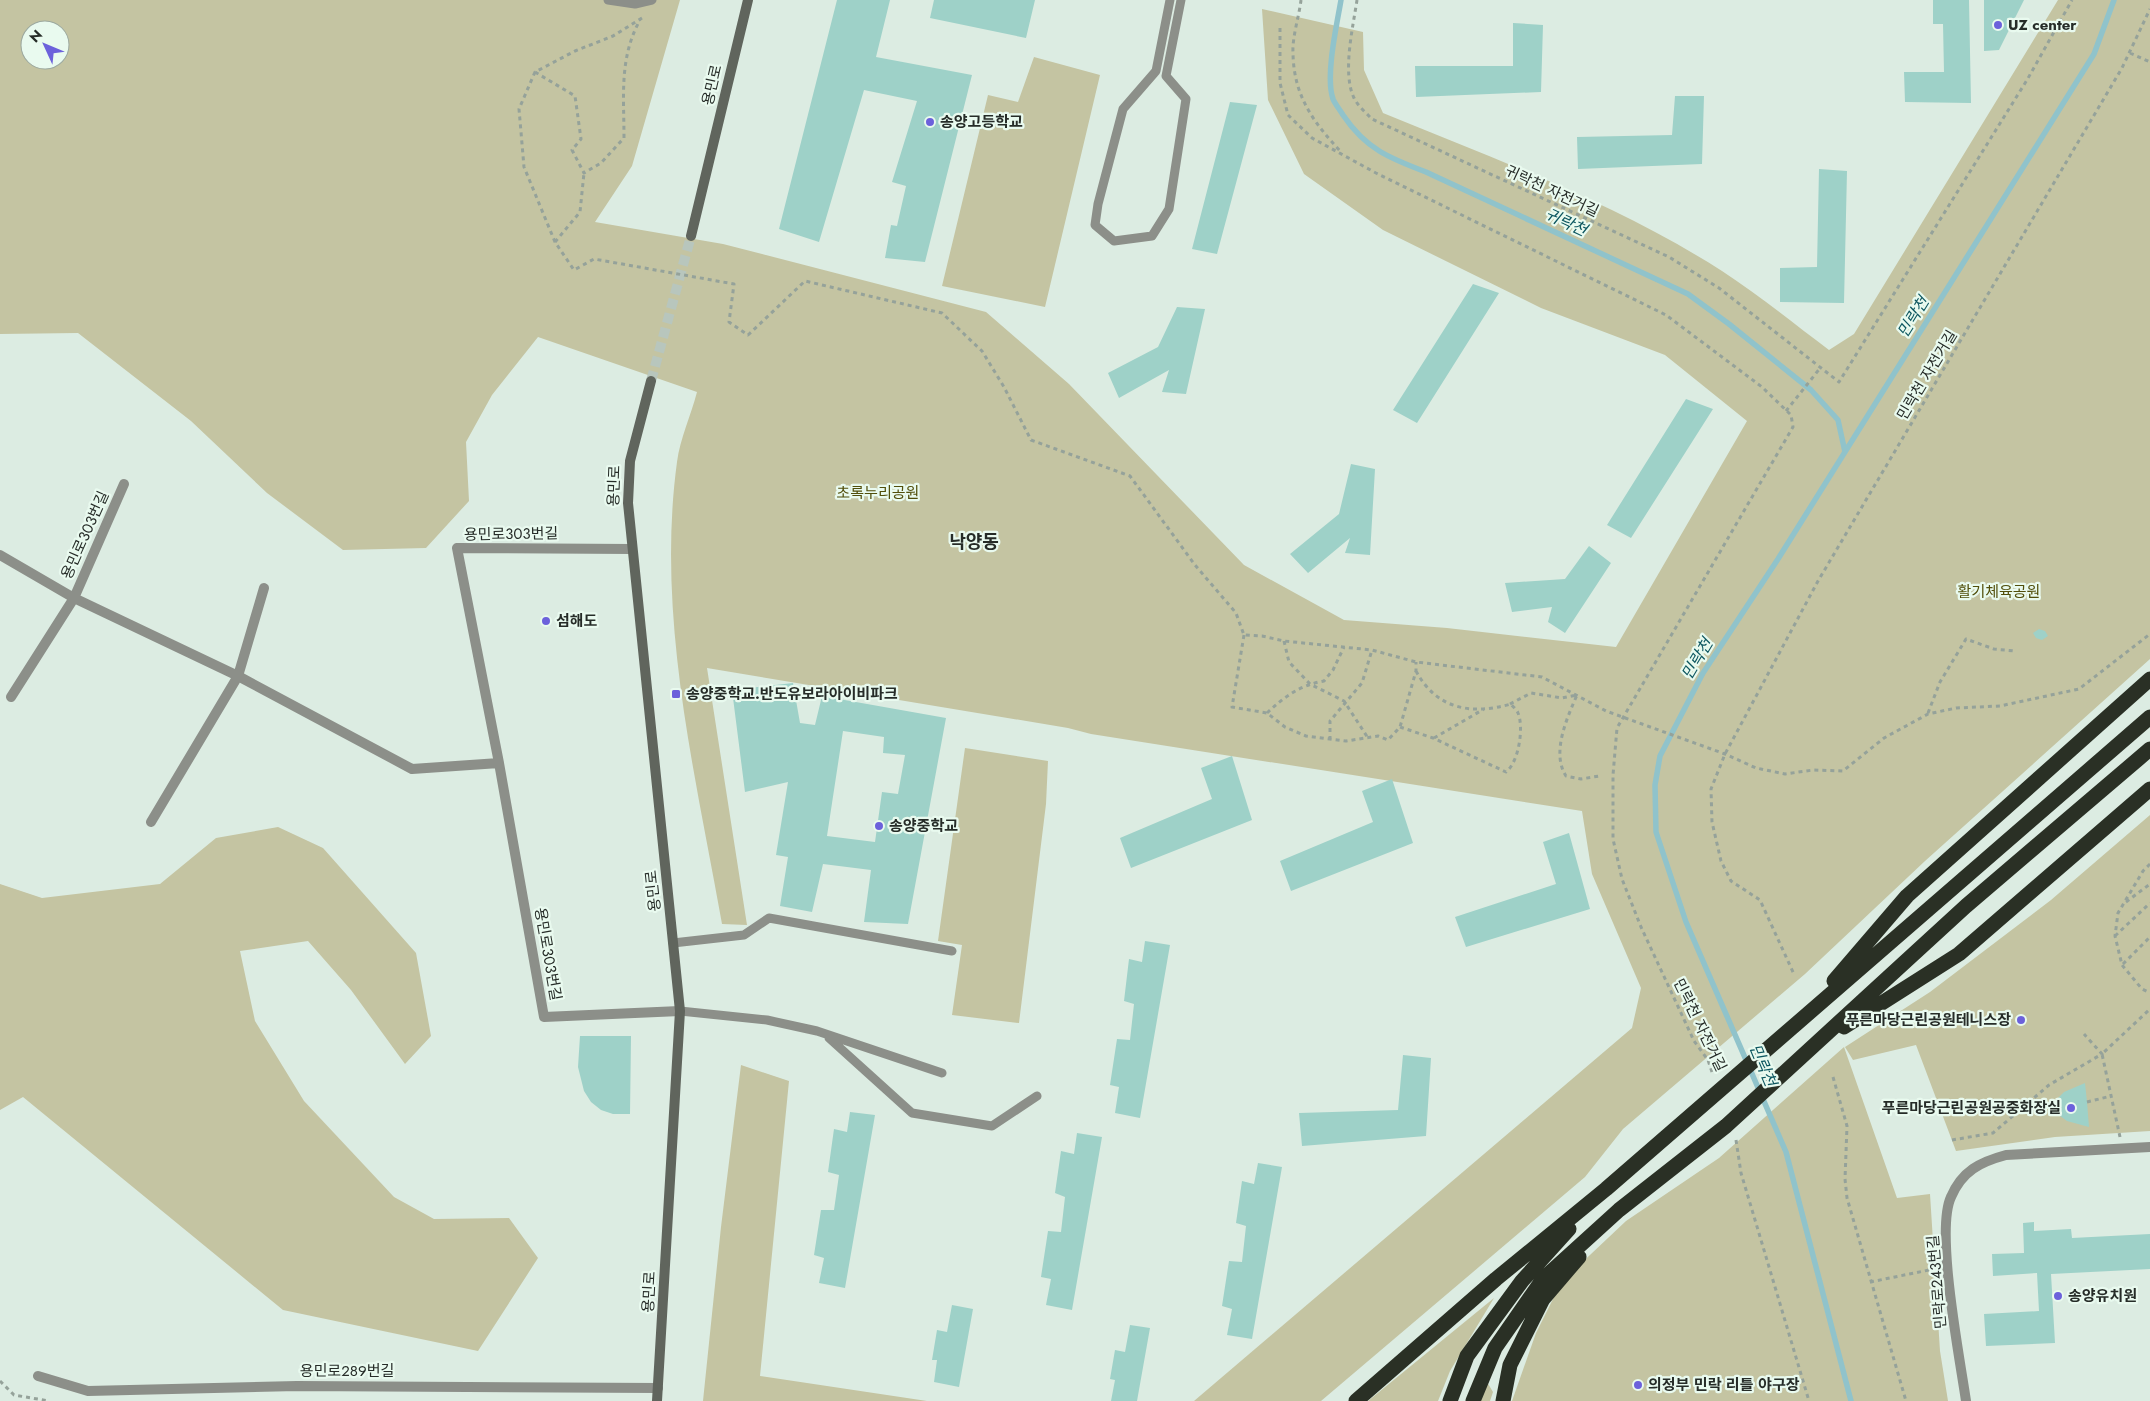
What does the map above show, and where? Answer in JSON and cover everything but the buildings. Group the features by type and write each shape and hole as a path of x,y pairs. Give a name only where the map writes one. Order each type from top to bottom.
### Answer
{"highway":[{"path":"1799,1022 1907,896 2150,679"},
{"path":"1356,1401 1496,1279 1606,1189 2150,717"},
{"path":"1473,1401 1495,1348 1543,1279 1619,1210 1726,1126 1966,906 2150,750"},
{"path":"1810,1049 1958,954 2150,789"},
{"path":"1450,1401 1467,1356 1522,1280 1606,1189"},
{"path":"1503,1401 1510,1365 1543,1299 1619,1210"}],"street":[{"name":"용민로","path":"691,236 748,0"},
{"name":"용민로","path":"651,381 630,461 628,503 680,1011 657,1401"},
{"name":"용민로303번길","path":"11,697 74,598 124,484"},
{"name":"용민로303번길","path":"632,549 457,548 499,763 544,1017 680,1011"},
{"name":"용민로303번길","path":"0,555 74,598 238,676 412,769 499,763"},
{"path":"151,822 238,676 264,588"},
{"name":"민락로243번길","path":"1966,1401 1947,1266 1946,1225 1950,1198 1968,1172 1984,1161 2006,1155 2150,1147"},
{"name":"용민로289번길","path":"38,1376 88,1391 297,1386 658,1388"}],"lane":[{"path":"608,0 635,4 652,0"},
{"path":"1170,0 1156,71 1123,109 1098,204 1095,225 1114,241 1152,236 1169,209 1186,99 1166,76 1181,0"},
{"path":"673,943 744,935 769,918 952,951"},
{"path":"680,1011 767,1020 826,1034 942,1073"},
{"path":"826,1034 912,1113 992,1126 1037,1096"}],"path":[{"path":"1301,0 1293,53 1299,92 1315,124 1344,155"},
{"name":"귀락천 자전거길","path":"1357,0 1349,59 1350,79 1354,98 1372,119 1669,257 1719,288 1821,367"},
{"path":"1280,28 1280,83 1288,115 1312,138 1376,173 1666,315 1762,388 1786,411 1821,367 1839,382 2027,80 2072,0"},
{"name":"민락천 자전거길","path":"1793,972 1760,900 1731,881 1721,861 1712,822 1711,789 1725,754 1818,581 2130,53 2150,9"},
{"path":"584,173 601,162 624,138 624,64 634,31 645,12"},
{"path":"642,18 613,36 575,51 535,72 519,110 524,166 555,242 574,270 594,259 734,284 730,322 748,335 805,281 942,313 982,351 1004,387 1031,440 1130,476 1195,565 1236,613 1244,635 1232,707 1267,713 1286,727 1306,736 1330,740 1378,736 1388,740 1400,727 1416,670 1416,662"},
{"path":"2130,53 2150,62"},
{"path":"535,72 575,96 581,139 572,150 584,173 580,212 555,242"},
{"name":"민락천 자전거길","path":"1714,1078 1708,1060 1694,1041 1641,927 1622,879 1613,839 1613,775 1617,728 1622,716 1793,427 1791,415 1786,411"},
{"path":"1244,635 1372,650 1416,662 1542,678 1606,711 1725,754 1756,768 1785,774 1813,770 1843,771 1884,738 1928,714 1956,708 2000,706 2079,689 2150,634"},
{"path":"1928,714 1940,682 1966,639 1994,649 2015,651"},
{"path":"1284,641 1289,662 1310,684 1344,701 1366,738"},
{"path":"1267,713 1285,696 1310,684 1324,681 1333,670 1345,647"},
{"path":"1330,740 1330,721 1344,701 1362,683 1372,650"},
{"path":"1416,670 1424,685 1448,705 1484,709 1511,704 1530,693 1562,698 1578,695"},
{"path":"1578,695 1565,723 1560,766 1566,776 1581,779 1599,776"},
{"path":"1400,727 1433,738 1506,772 1512,767 1519,751 1519,714 1511,704"},
{"path":"1433,738 1484,709"},
{"path":"2150,864 2143,871 2118,913 2115,936 2122,964 2142,989 2150,993"},
{"path":"2123,904 2150,884"},
{"path":"2115,936 2150,903"},
{"path":"2122,964 2150,937"},
{"path":"1952,1140 1993,1133 2049,1085 2102,1054 2150,1009"},
{"path":"2084,1034 2102,1054 2120,1137"},
{"path":"1833,1077 1847,1126 1845,1179 1847,1198 1906,1401"},
{"path":"2086,1102 2111,1096"},
{"path":"1736,1138 1740,1173 1809,1401"},
{"path":"1870,1282 1947,1266"},
{"path":"0,1381 14,1395 50,1401"}],"green space":[{"path":"0,0 680,0 632,166 595,222 723,244 986,312 1069,384 1244,565 1344,620 1447,628 1616,647 1747,421 1665,355 1541,308 1383,230 1304,174 1268,100 1262,9 1363,32 1364,70 1383,113 1556,184 1641,225 1722,271 1829,350 1854,334 2058,0 2150,0 2150,659 1925,861 1805,974 1623,1129 1585,1177 1321,1401 1194,1401 1632,1028 1641,988 1592,874 1582,811 1091,734 1068,728 707,668 747,925 722,924 690,752 675,636 671,578 672,520 677,462 697,392 538,337 492,395 466,442 469,501 426,548 343,550 267,493 191,421 78,333 0,334"},
{"path":"1034,57 1100,75 1045,307 942,286 988,95 1018,102"},
{"path":"965,748 1048,761 1046,804 1019,1023 952,1015 962,945 938,941"},
{"path":"2150,815 2150,1131 2055,1137 1956,1151 1916,1045 1853,1060 1845,1047 1930,992 2051,900"},
{"path":"278,827 323,848 416,953 431,1036 405,1064 351,990 308,941 240,951 255,1021 304,1101 394,1197 434,1219 509,1218 538,1258 478,1351 283,1310 23,1097 0,1110 0,884 42,898 160,884 216,838"},
{"path":"1844,1047 1897,1198 1930,1194 1940,1351 1948,1401 1512,1401 1536,1333 1558,1289 1573,1271 1626,1221 1719,1158"},
{"path":"741,1065 789,1081 760,1376 927,1401 703,1401 721,1227"},
{"path":"1494,1298 1450,1371 1438,1401 1368,1401"},
{"path":"1487,1382 1493,1392 1490,1401 1480,1401"}],"waterway":[{"name":"귀락천","path":"1341,0 1332,50 1331,89 1336,105 1360,136 1390,157 1688,294 1729,324 1811,390 1838,420 1845,452"},
{"name":"민락천","path":"1851,1401 1786,1152 1686,922 1656,832 1655,785 1660,756 1703,673 1778,559 2094,54 2114,0"}],"tunnel":[{"path":"651,381 691,236"}],"place":[{"name":"UZ center","path":"1998,25"},
{"name":"송양고등학교","path":"930,122"},
{"name":"섬해도","path":"546,621"},
{"name":"송양중학교.반도유보라아이비파크","path":"676,694"},
{"name":"송양중학교","path":"879,826"},
{"name":"푸른마당근린공원테니스장","path":"2021,1020"},
{"name":"푸른마당근린공원공중화장실","path":"2071,1108"},
{"name":"송양유치원","path":"2058,1296"},
{"name":"의정부 민락 리틀 야구장","path":"1638,1385"}],"district":[{"name":"낙양동","path":"974,542"}],"park label":[{"name":"초록누리공원","path":"878,493"},
{"name":"활기체육공원","path":"1999,592"}]}
